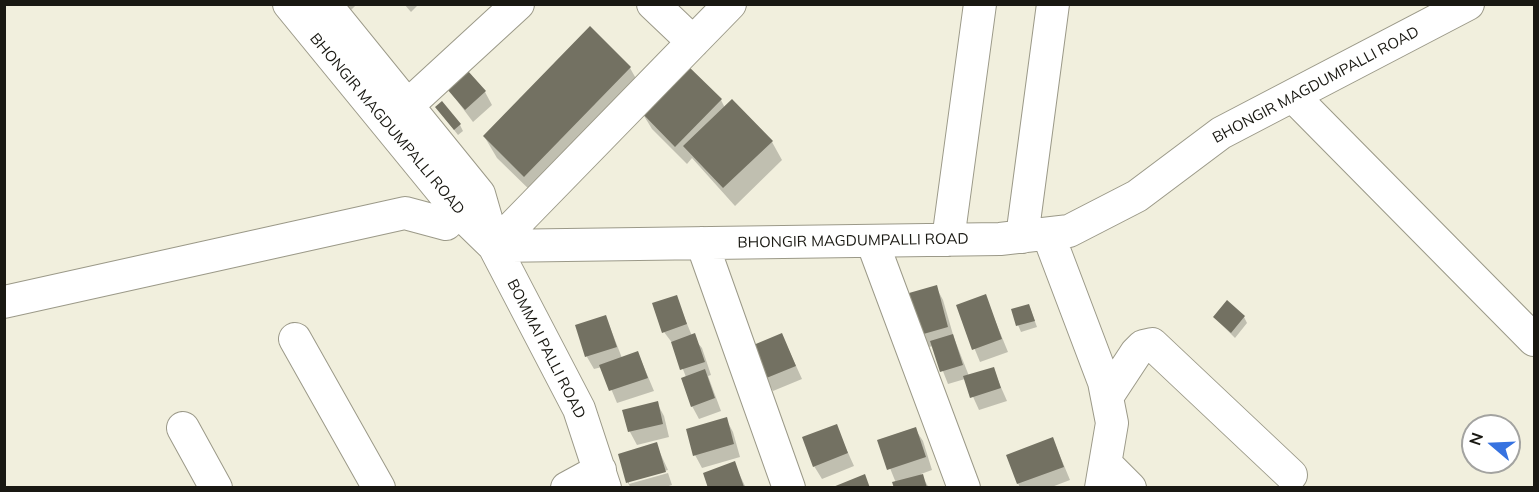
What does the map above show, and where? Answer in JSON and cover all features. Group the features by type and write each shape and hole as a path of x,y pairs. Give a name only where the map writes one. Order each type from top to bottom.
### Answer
{"street":[{"path":"264,4 446,224"},
{"name":"BHONGIR MAGDUMPALLI ROAD","path":"289,4 460,213 494,246 948,240 1069,231 1137,196 1221,134 1468,4"},
{"path":"325,4 479,194 494,246"},
{"path":"653,4 693,42"},
{"path":"494,246 730,4"},
{"path":"948,240 980,4"},
{"path":"1053,4 1035,235 1104,382 1112,423 1104,476 1130,488"},
{"path":"407,106 505,9"},
{"path":"1293,96 1534,340"},
{"path":"4,302 405,213 446,224 494,246"},
{"path":"872,241 964,488"},
{"path":"702,243 789,488"},
{"name":"BOMMAI PALLI ROAD","path":"494,246 579,409 603,479"},
{"path":"295,339 379,488"},
{"path":"1107,397 1136,353 1143,346 1152,344 1291,475"},
{"path":"183,428 216,488"},
{"path":"567,488 603,479"}],"building":[{"path":"590,26 631,67 524,177 483,136"},
{"path":"685,63 722,99 675,147 639,110"},
{"path":"468,71 486,91 465,110 447,89"},
{"path":"732,99 773,141 723,188 683,146"},
{"path":"442,101 461,124 454,130 435,107"},
{"path":"937,285 948,327 920,335 909,293"},
{"path":"986,294 1002,339 972,350 956,305"},
{"path":"677,295 687,324 662,333 652,303"},
{"path":"1227,300 1245,316 1231,333 1213,317"},
{"path":"1029,304 1035,321 1016,326 1011,309"},
{"path":"606,315 617,347 585,357 575,325"},
{"path":"695,333 705,362 680,370 671,342"},
{"path":"782,333 796,366 764,379 751,346"},
{"path":"953,334 963,365 940,372 930,341"},
{"path":"638,351 648,378 609,391 599,365"},
{"path":"994,367 1001,388 970,398 963,376"},
{"path":"705,369 715,398 691,407 681,378"},
{"path":"658,401 663,424 628,432 622,410"},
{"path":"727,417 734,444 693,456 686,429"},
{"path":"837,424 848,453 813,467 802,437"},
{"path":"916,427 926,457 887,470 877,440"},
{"path":"1053,437 1064,467 1017,484 1006,455"},
{"path":"657,442 666,472 626,483 618,454"},
{"path":"735,461 744,487 708,488 703,473"},
{"path":"865,474 870,488 833,488 833,487"},
{"path":"923,474 927,488 894,488 892,482"}]}
